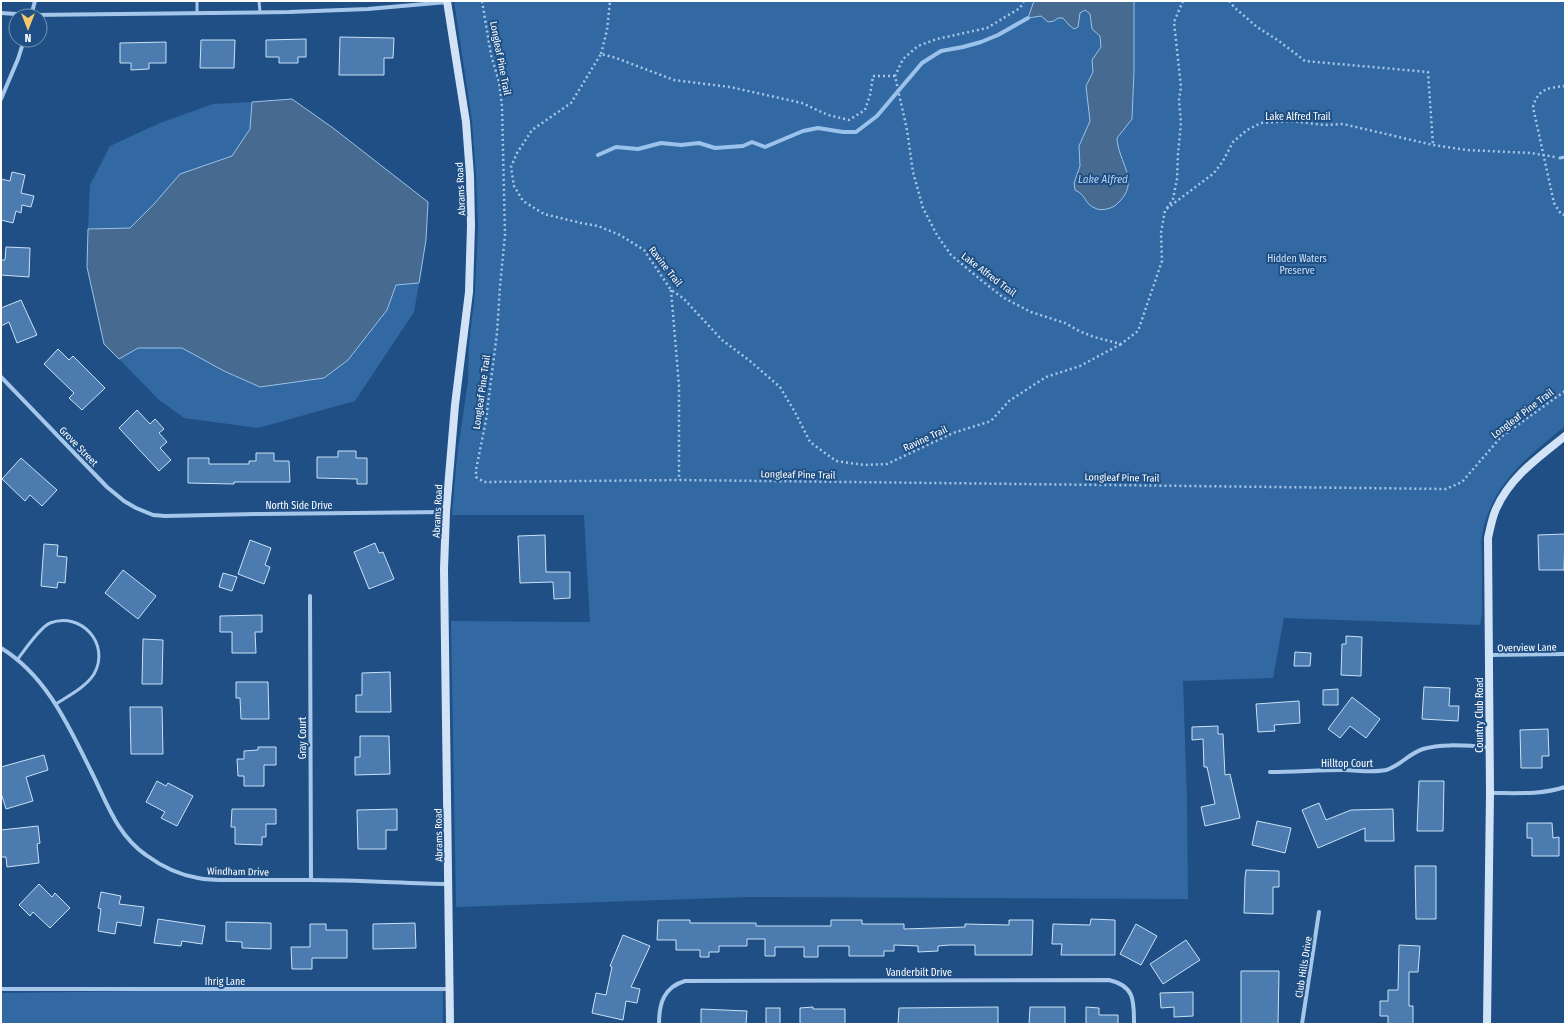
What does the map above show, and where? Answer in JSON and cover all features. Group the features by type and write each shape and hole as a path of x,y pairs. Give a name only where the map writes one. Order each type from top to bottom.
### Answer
{"street":[{"path":"48,16 368,9 447,1"},
{"name":"Abrams Road","path":"447,1 466,122 470,176 471,226 469,292 455,405 446,512 444,569 450,1024"},
{"path":"1,99 21,48"},
{"name":"Grove Street","path":"1,377 107,487 124,501 153,515"},
{"name":"Country Club Road","path":"1487,1024 1490,793 1488,538 1495,510 1503,495 1514,480 1565,436"},
{"name":"North Side Drive","path":"153,515 209,516 446,512"},
{"name":"Gray Court","path":"310,596 311,880"},
{"name":"Windham Drive","path":"1,648 17,660 42,684 56,704 77,742 116,824 129,840 145,855 170,869 183,875 219,880 311,880 448,884"},
{"name":"Overview Lane","path":"1489,655 1565,654"},
{"name":"Hilltop Court","path":"1270,772 1385,770 1398,765 1410,755 1422,749 1437,746 1489,747"},
{"path":"1490,793 1531,793 1555,791 1565,787"},
{"name":"Club Hills Drive","path":"1302,1024 1319,912"},
{"name":"Vanderbilt Drive","path":"659,1024 661,1005 666,994 672,986 685,981 1109,980 1118,982 1126,987 1131,994 1134,1002 1134,1024"},
{"name":"Ihrig Lane","path":"1,989 449,989"}],"lane":[{"path":"197,1 198,13"},
{"path":"259,1 260,12"},
{"path":"1560,158 1565,157"},
{"path":"17,660 33,639 48,624 63,620 81,626 92,633 97,643 99,655 98,664 93,675 80,688 56,704"}],"path":[{"name":"Longleaf Pine Trail","path":"482,1 491,55 499,82 502,106 505,235 497,333 486,420 476,470 476,477 484,482 679,480 1446,489 1462,482 1501,437 1565,391"},
{"name":"Ravine Trail","path":"610,1 607,30 601,54 571,103 532,130 516,153 511,167 514,186 523,202 544,214 598,226 620,235 644,250 671,290 683,298 722,340 750,361 780,387 810,442 836,461 864,465 887,464 953,434 991,421 1009,401 1046,377 1080,366 1121,344"},
{"path":"601,54 616,58 674,80 730,87 802,104 828,115 849,120 865,110 870,95 873,76 895,76 903,59 918,46 937,38 987,28 1020,8 1024,1"},
{"path":"1121,344 1138,332 1162,261 1161,233 1165,210 1173,199 1177,179 1181,123 1179,100 1181,87 1174,22 1183,1"},
{"path":"1229,1 1257,27 1306,61 1428,72 1433,145"},
{"name":"Lake Alfred Trail","path":"895,76 913,172 923,208 937,235 951,255 1004,298 1031,312 1065,323 1079,332 1121,344"},
{"path":"1565,86 1544,90 1536,97 1533,107 1542,155 1554,203 1561,214 1565,215"},
{"name":"Lake Alfred Trail","path":"1165,210 1214,173 1224,161 1233,142 1247,130 1262,123 1290,122 1324,125 1342,124 1433,145 1466,150 1542,155"},
{"path":"671,290 679,386 679,480"}],"green space":[{"name":"Hidden Waters Preserve","path":"454,1 1565,1 1565,426 1524,461 1502,486 1493,501 1482,536 1482,615 1480,625 1284,618 1273,678 1183,681 1187,799 1188,899 750,897 456,907 451,621 590,622 584,515 452,515 457,456 468,381 469,344 475,293 478,226 472,121"},
{"path":"252,102 250,129 232,156 180,174 154,204 130,228 88,229 90,185 110,146 160,123 213,104"},
{"path":"419,283 414,312 355,401 258,428 184,418 158,399 119,359 138,348 183,348 224,371 260,387 348,360 387,310 396,285"},
{"path":"443,987 443,1024 1,1024 1,993"}],"water":[{"name":"Lake Alfred","path":"1034,1 1134,1 1132,119 1117,138 1118,147 1127,172 1128,188 1124,196 1117,204 1110,208 1099,210 1089,205 1082,195 1075,190 1074,183 1080,166 1079,146 1090,121 1086,86 1093,72 1092,60 1101,47 1100,36 1092,29 1090,14 1085,10 1080,13 1078,27 1074,29 1063,18 1058,18 1054,21 1048,22 1041,16 1028,18"},
{"path":"292,99 333,128 428,202 426,240 419,283 396,285 387,310 348,360 324,378 260,387 224,371 182,348 138,348 119,359 104,344 87,267 88,229 130,228 154,204 180,174 232,156 250,129 252,102"}],"building":[{"path":"340,37 394,38 393,58 384,58 384,75 339,75"},
{"path":"306,39 306,57 298,57 298,63 279,63 279,57 266,57 266,40"},
{"path":"201,40 235,40 234,68 200,68"},
{"path":"166,42 166,63 149,63 149,69 131,70 131,63 120,63 120,43"},
{"path":"12,172 25,175 21,193 34,196 31,207 22,205 21,213 16,211 13,223 1,220 1,179 10,181"},
{"path":"6,247 30,248 29,277 1,275 1,260 5,260"},
{"path":"21,300 37,335 17,343 9,322 1,326 1,308"},
{"path":"58,349 69,360 73,356 105,388 82,410 69,398 74,393 44,364"},
{"path":"137,410 150,424 155,419 164,429 159,433 167,442 160,448 171,460 159,471 119,428"},
{"path":"338,451 356,451 356,458 367,458 367,484 357,484 357,479 317,478 317,457 338,457"},
{"path":"256,453 274,453 274,461 289,461 290,482 234,482 234,484 188,483 188,458 209,458 209,464 249,464 249,461 256,461"},
{"path":"21,458 57,490 42,506 30,495 25,501 2,479"},
{"path":"1565,534 1564,570 1539,570 1538,535"},
{"path":"545,535 546,572 570,572 570,598 554,599 553,582 520,583 518,536"},
{"path":"250,540 271,548 265,565 270,567 264,584 238,574"},
{"path":"375,543 379,553 383,552 394,579 369,589 354,552"},
{"path":"44,544 58,545 57,556 67,557 65,583 58,582 57,588 41,586"},
{"path":"123,570 156,596 138,619 105,593"},
{"path":"223,573 237,577 232,591 219,587"},
{"path":"262,615 262,632 255,632 256,653 232,653 232,632 220,632 220,616"},
{"path":"1346,636 1362,637 1361,676 1341,675 1342,644 1346,644"},
{"path":"143,639 163,640 162,684 142,684"},
{"path":"1295,652 1311,653 1310,666 1294,666"},
{"path":"390,672 391,712 356,712 356,695 362,695 362,673"},
{"path":"236,682 268,682 269,719 241,719 240,698 236,698"},
{"path":"1424,687 1450,688 1449,706 1459,706 1458,721 1422,719"},
{"path":"1338,689 1338,705 1323,705 1323,690"},
{"path":"1352,697 1380,719 1366,738 1350,726 1340,738 1328,729"},
{"path":"1299,701 1300,723 1274,725 1275,731 1258,732 1256,704"},
{"path":"130,707 162,707 163,754 131,754"},
{"path":"1218,726 1218,734 1223,734 1225,775 1230,774 1240,818 1205,826 1201,807 1215,804 1207,767 1204,767 1203,739 1192,740 1192,727"},
{"path":"1548,729 1549,756 1542,756 1542,768 1521,768 1520,730"},
{"path":"360,736 389,736 390,774 355,775 355,757 360,757"},
{"path":"258,747 276,747 276,765 264,765 264,786 244,786 244,776 238,776 237,759 244,759 244,751 258,750"},
{"path":"44,755 48,770 26,777 33,801 6,809 1,793 1,767"},
{"path":"157,781 166,786 168,783 193,796 177,826 161,818 165,812 146,802"},
{"path":"1419,781 1444,781 1443,831 1417,831"},
{"path":"1319,803 1326,820 1351,810 1393,809 1394,841 1365,841 1365,828 1318,848 1302,810"},
{"path":"232,809 276,809 276,824 266,824 266,837 262,837 262,845 235,844 235,827 231,827"},
{"path":"397,809 397,830 386,830 386,849 358,849 357,810"},
{"path":"1257,821 1291,828 1285,853 1252,845"},
{"path":"1527,823 1552,823 1553,838 1559,837 1559,856 1532,856 1532,838 1527,838"},
{"path":"38,826 40,843 37,844 39,863 7,867 6,857 1,857 1,830"},
{"path":"1415,866 1436,866 1436,919 1416,919"},
{"path":"1246,870 1279,871 1279,887 1273,887 1273,914 1244,913"},
{"path":"39,884 52,897 55,893 70,908 50,928 33,912 30,916 19,905"},
{"path":"101,892 121,896 119,904 144,907 141,926 117,922 115,934 98,931 101,909 98,908"},
{"path":"158,919 205,926 202,944 182,941 181,946 154,943"},
{"path":"1091,919 1115,920 1115,955 1061,955 1062,944 1052,944 1053,924 1090,925"},
{"path":"658,920 690,920 690,923 756,923 756,926 831,926 831,920 862,920 862,924 904,924 904,929 965,927 965,924 1009,925 1009,920 1033,920 1032,955 975,955 975,945 938,946 938,951 918,952 918,946 894,945 894,951 884,951 884,956 849,956 849,946 818,946 818,957 804,957 804,947 775,947 775,956 765,956 765,939 747,939 747,946 719,946 719,952 709,952 709,957 700,957 700,950 676,950 676,940 657,940"},
{"path":"226,922 271,923 271,949 242,948 242,942 226,941"},
{"path":"415,923 416,948 373,949 373,924"},
{"path":"310,924 326,924 326,930 347,930 347,958 312,958 312,969 292,969 291,947 310,947"},
{"path":"1136,924 1157,936 1141,965 1120,954"},
{"path":"623,935 650,946 631,987 640,989 637,1003 626,1001 623,1020 592,1013 596,993 606,995 612,967 610,966"},
{"path":"1186,940 1200,960 1163,984 1150,964"},
{"path":"1399,945 1420,946 1418,972 1409,972 1409,1006 1413,1006 1413,1024 1388,1024 1388,1016 1380,1016 1380,1001 1388,1001 1388,990 1398,990"},
{"path":"1241,971 1279,971 1278,1024 1241,1024"},
{"path":"1193,992 1193,1016 1174,1017 1174,1007 1161,1008 1160,993"},
{"path":"813,1007 813,1009 845,1009 845,1024 800,1024 800,1008"},
{"path":"998,1007 998,1024 898,1024 899,1008"},
{"path":"1030,1007 1065,1007 1065,1024 1029,1024"},
{"path":"1086,1007 1099,1008 1099,1015 1118,1015 1118,1024 1086,1024"},
{"path":"766,1008 780,1008 780,1024 766,1024"},
{"path":"701,1009 747,1011 746,1024 701,1024"}],"waterway":[{"path":"598,155 616,147 638,149 661,143 681,145 699,143 715,148 743,146 752,142 765,147 803,131 818,128 843,132 856,132 877,116 922,63 941,51 981,42 998,35 1028,18"}]}
